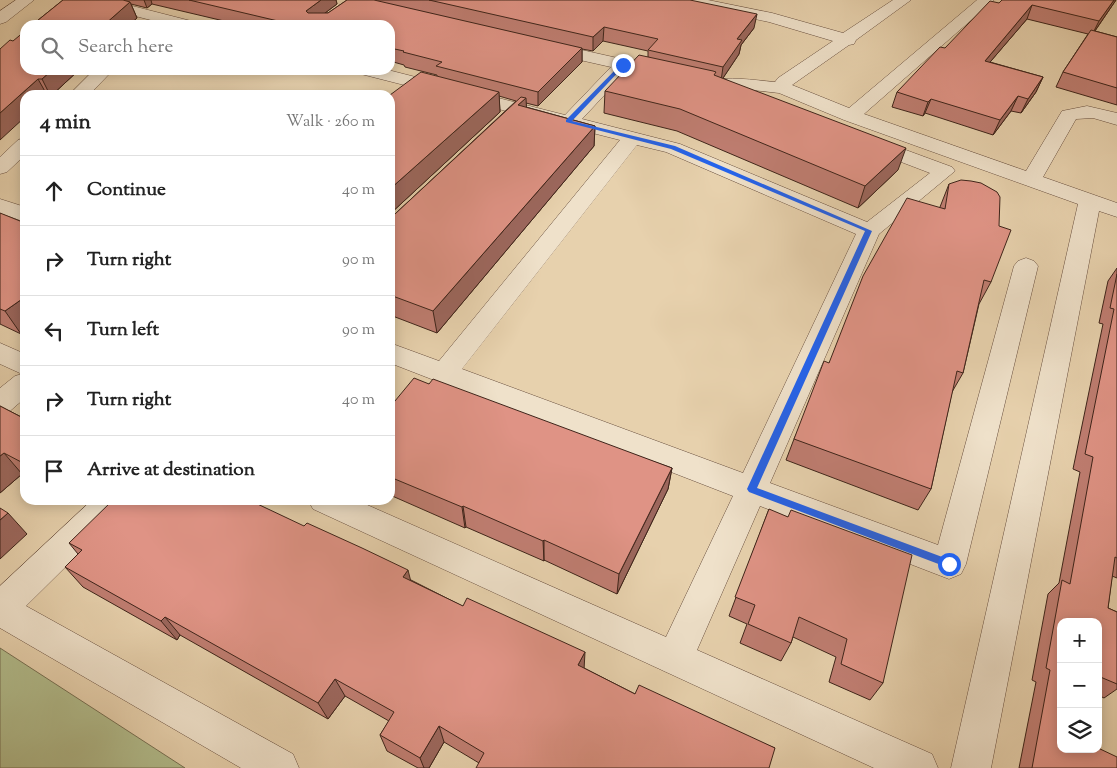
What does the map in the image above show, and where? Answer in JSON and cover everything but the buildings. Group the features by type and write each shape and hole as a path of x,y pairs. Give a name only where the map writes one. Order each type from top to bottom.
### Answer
{"street":[{"path":"0,19 26,0"},
{"path":"90,0 153,20"},
{"path":"685,0 772,18 848,40"},
{"path":"782,88 784,82 848,40 903,0"},
{"path":"852,127 986,0"},
{"path":"529,43 713,85 762,103"},
{"path":"568,121 623,65"},
{"path":"83,90 99,75"},
{"path":"387,75 511,115 568,121 673,148 869,231"},
{"path":"395,93 410,81"},
{"path":"675,658 869,231 945,171 852,127 782,88 743,84 713,85"},
{"path":"1031,180 1069,115 1081,111 1117,119"},
{"path":"852,127 1031,180 1104,206 972,768"},
{"path":"426,376 633,137"},
{"path":"0,168 20,149"},
{"path":"0,206 20,213"},
{"path":"395,356 426,376 752,489 949,564 1026,266"},
{"path":"0,353 20,363"},
{"path":"0,403 20,387"},
{"path":"108,505 0,609 279,768"},
{"path":"335,505 918,768"}],"green space":[{"path":"0,648 185,768 0,768"}],"route":[{"path":"623,65 568,121 673,148 869,231 752,489 949,564"}]}
